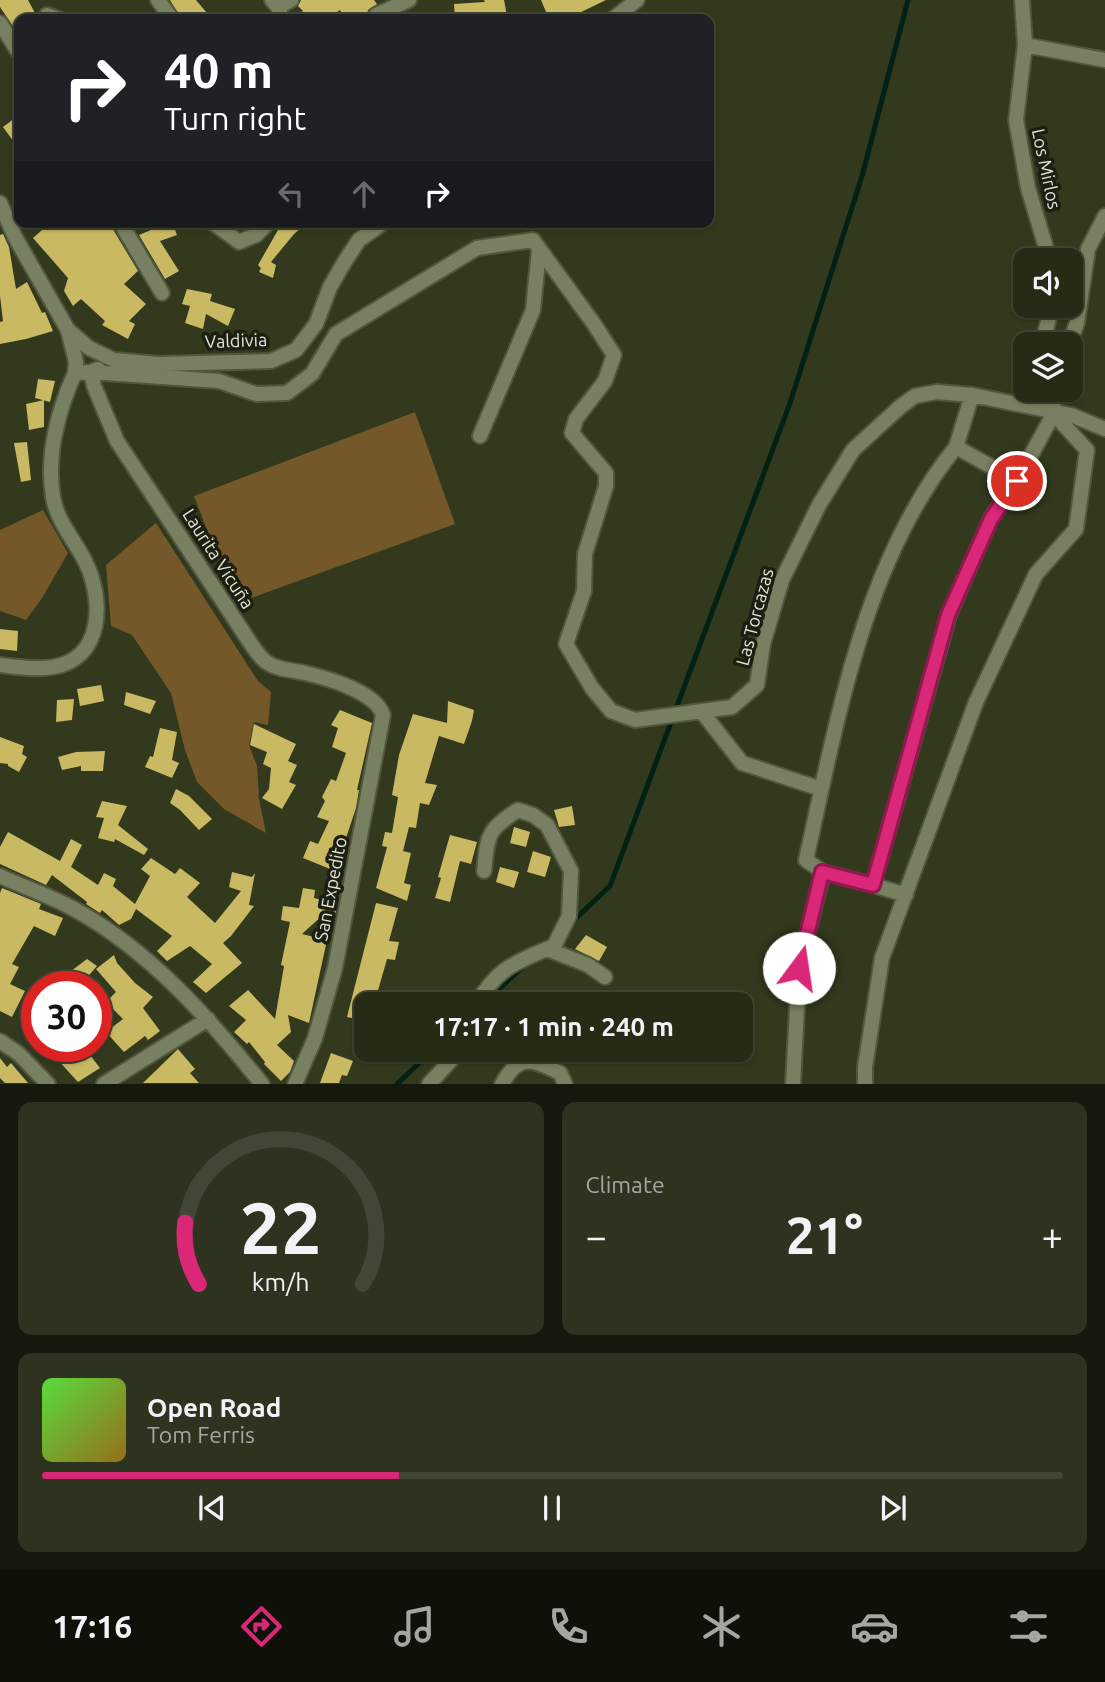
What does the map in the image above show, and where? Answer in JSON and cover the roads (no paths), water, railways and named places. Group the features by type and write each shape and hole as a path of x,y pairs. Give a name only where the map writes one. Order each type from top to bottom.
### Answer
{"street":[{"path":"378,14 409,0"},
{"path":"619,14 637,0"},
{"name":"Los Mirlos","path":"1022,0 1025,45 1016,120 1028,188 1046,248"},
{"path":"0,23 14,45"},
{"path":"1025,45 1105,60"},
{"path":"0,203 15,237 68,330 76,362 75,373 65,394 58,422 51,463 53,499 69,536 92,577 96,596 96,628 84,653 70,662 53,667 0,665"},
{"path":"1074,332 1088,249 1105,216"},
{"path":"124,228 162,293"},
{"path":"220,228 239,242 256,235 263,228"},
{"name":"Valdivia","path":"68,330 89,348 114,360 158,364 252,362 271,361 287,356 306,340 316,324 338,273 359,240 376,228"},
{"path":"75,373 219,381 256,394 287,393 312,374 336,334 477,248 536,245 533,310 480,436"},
{"name":"Las Torcazas","path":"536,245 614,355 605,381 576,419 572,433 606,473 606,486 585,554 584,591 566,644 592,688 611,711 635,720 732,707 757,685 764,644 782,580 819,505 853,450 876,426 915,396 937,392 972,395 1071,415 1105,429"},
{"path":"91,372 114,360"},
{"name":"Laurita Vicuña","path":"91,372 117,442 266,663 332,680 373,700"},
{"path":"906,895 822,872 806,860 844,685 890,558 932,476 956,447 972,395"},
{"path":"865,1083 864,1067 882,958 976,702 1036,574 1076,529 1087,450 1043,402"},
{"path":"873,885 948,615 991,519 1017,481 1054,413 1053,402"},
{"path":"956,447 1017,481"},
{"name":"San Expedito","path":"295,1083 315,1038 335,968 383,715 381,706 373,700"},
{"path":"702,712 742,763 821,789"},
{"path":"483,992 488,983 519,960 554,946 569,916 572,871 547,825 533,815 518,810 493,827 487,845 484,871"},
{"path":"793,1083 799,968 822,872"},
{"path":"0,876 74,909 110,932 173,984 208,1018 262,1083"},
{"path":"547,949 588,965 605,977"},
{"path":"103,1083 208,1018"},
{"path":"0,1041 19,1054 48,1083"},
{"path":"502,1083 522,1061 533,1060 560,1073 565,1083"},
{"path":"429,1083 449,1062"}],"waterway":[{"path":"572,922 610,886 790,403 862,176 908,0"},
{"path":"496,992 526,964"},
{"path":"397,1084 420,1062"}]}
